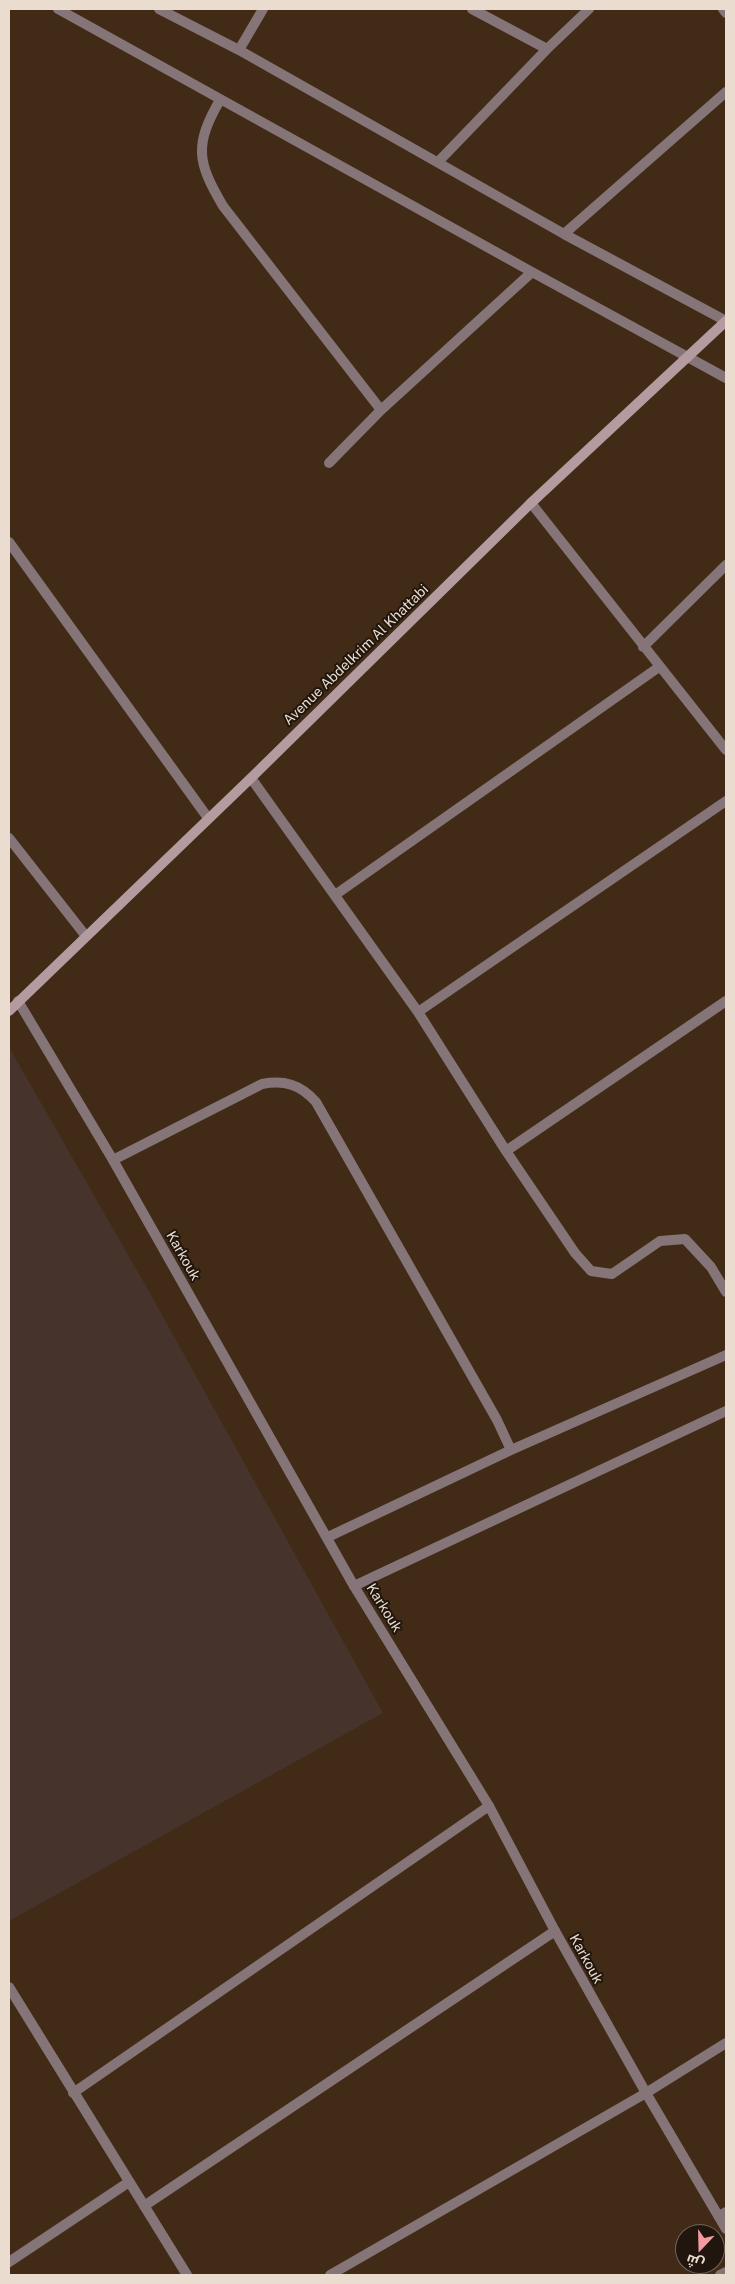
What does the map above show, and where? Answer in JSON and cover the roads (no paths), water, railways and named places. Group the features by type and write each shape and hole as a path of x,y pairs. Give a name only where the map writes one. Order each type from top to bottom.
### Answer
{"main road":[{"name":"Avenue Abdelkrim Al Khattabi","path":"9,1010 85,935 251,778 531,503 726,321"}],"street":[{"path":"58,9 726,378"},
{"path":"159,9 239,50 439,161 564,234 726,321"},
{"path":"239,50 263,9"},
{"path":"472,9 547,49"},
{"path":"439,161 547,49 589,9"},
{"path":"723,9 726,14"},
{"path":"564,234 726,92"},
{"path":"220,100 206,123 202,142 202,160 210,184 223,206 381,410"},
{"path":"329,463 381,410 532,272"},
{"path":"531,503 726,750"},
{"path":"9,542 208,818"},
{"path":"642,646 726,565"},
{"path":"334,895 659,667"},
{"path":"251,778 418,1012 506,1151 575,1253 591,1271 612,1274 660,1241 685,1239 711,1267 726,1292"},
{"path":"418,1012 726,801"},
{"path":"9,838 85,935"},
{"name":"Karkouk","path":"18,1001 113,1160 354,1586 489,1806 555,1932 646,2093 723,2214 726,2229"},
{"path":"506,1151 726,1001"},
{"path":"113,1160 262,1084 286,1082 308,1094 316,1102 497,1420 511,1450"},
{"path":"328,1537 511,1450 726,1355"},
{"path":"354,1586 726,1412"},
{"path":"73,2093 489,1806"},
{"path":"144,2206 555,1932"},
{"path":"9,1987 187,2275"},
{"path":"330,2275 646,2093 726,2043"},
{"path":"9,2262 129,2182"},
{"path":"720,2275 726,2272"}]}
